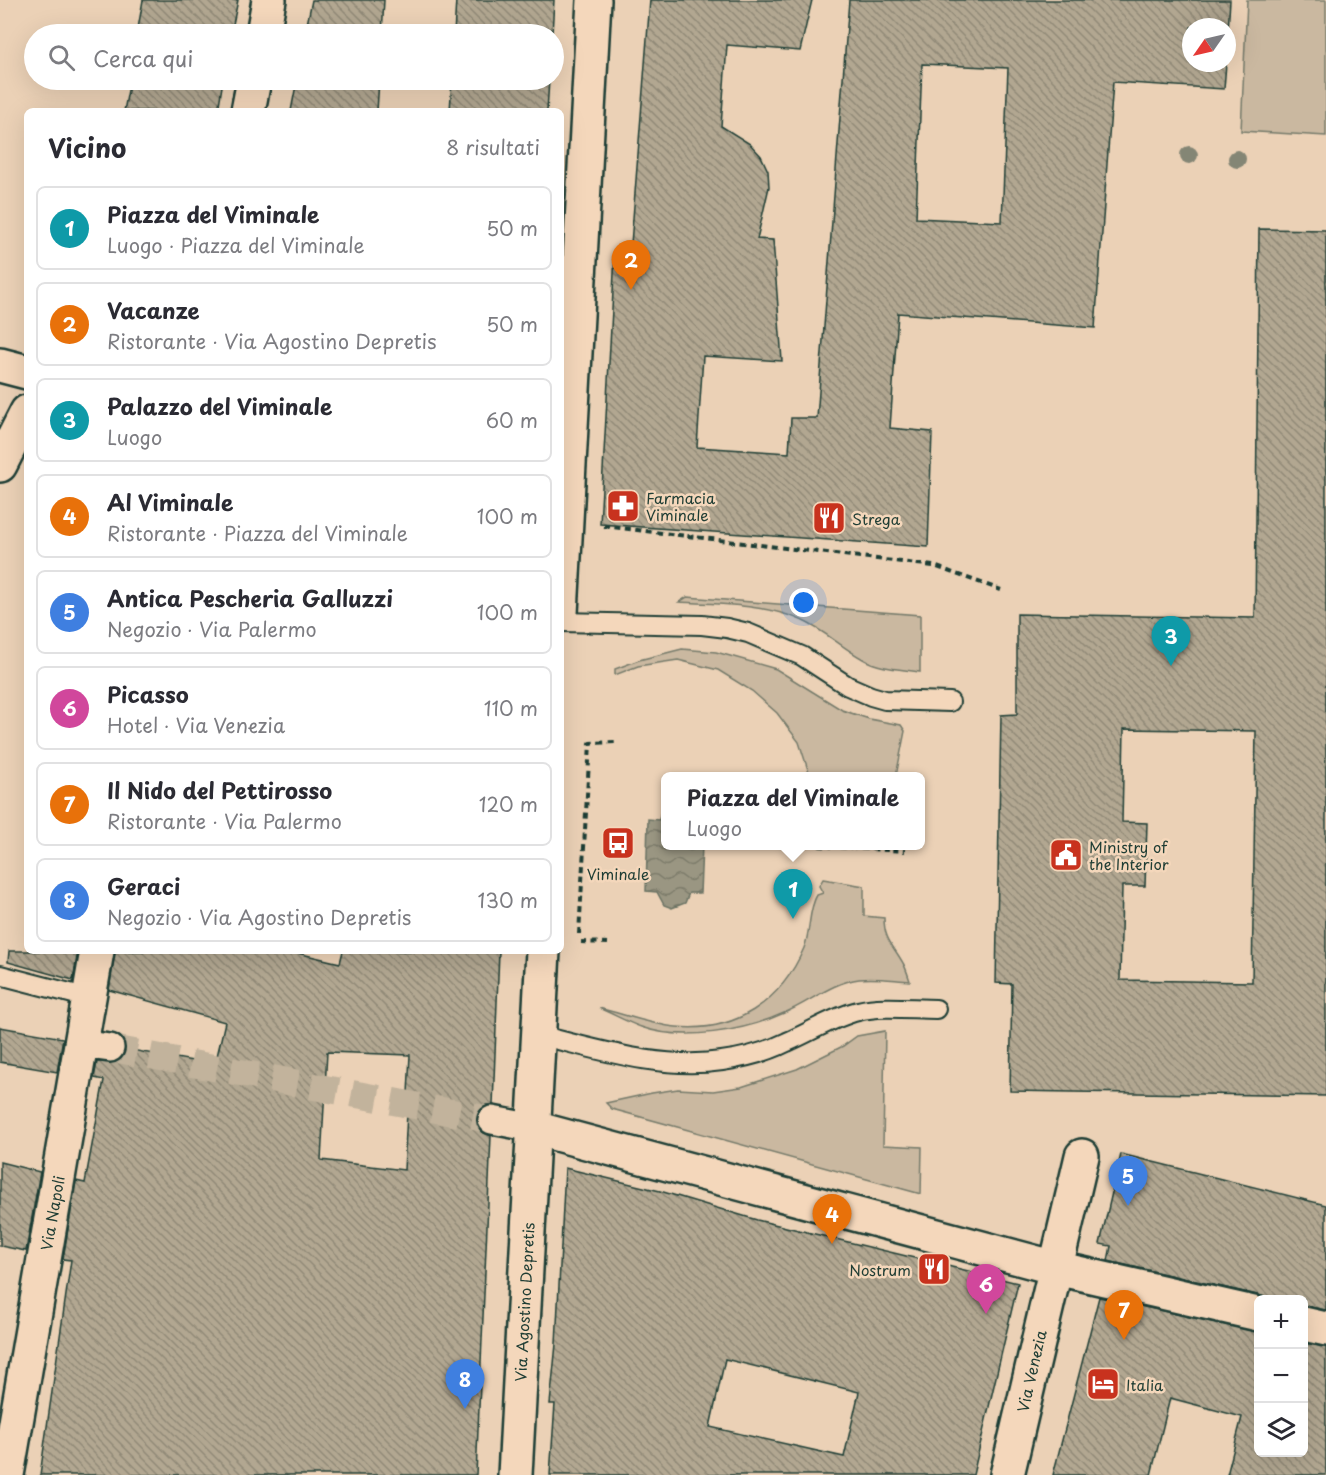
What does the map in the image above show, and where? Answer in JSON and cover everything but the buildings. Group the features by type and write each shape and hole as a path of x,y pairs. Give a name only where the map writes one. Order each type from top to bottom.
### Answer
{"street":[{"path":"265,24 269,0"},
{"path":"564,497 594,0"},
{"path":"249,108 252,90"},
{"path":"0,365 24,371"},
{"path":"0,465 24,418"},
{"name":"Via Napoli","path":"7,1475 95,1046 89,998 96,954"},
{"name":"Via Agostino Depretis","path":"515,1475 543,954"},
{"path":"492,1120 534,1128 1056,1268 1254,1313"},
{"name":"Via Venezia","path":"1007,1475 1082,1156"},
{"path":"1308,1325 1326,1329"}],"lane":[{"path":"564,622 702,625 727,628 748,633 802,656 848,686 871,696 885,700 951,702"},
{"path":"0,975 89,998"},
{"path":"538,1035 649,1060 705,1063 765,1051 834,1019 858,1011 936,1010"}],"path":[{"path":"564,514 595,525 934,566 1001,590"},
{"path":"608,943 579,942 580,919 590,743 618,742"},
{"path":"887,850 904,851"}],"shaded area":[{"path":"1247,0 1326,0 1326,136 1241,131"},
{"path":"687,597 920,615 920,672 876,665 809,624 787,615 741,606 679,602"},
{"path":"682,649 716,652 776,669 842,710 869,719 901,725 905,731 897,772 809,772 799,742 777,713 752,691 718,670 678,660 638,666 615,675 615,669"},
{"path":"823,879 864,886 864,916 884,918 887,937 904,965 910,981 872,978 849,981 830,988 793,1009 751,1025 694,1034 657,1031 636,1025 599,1008 657,1024 697,1028 718,1025 754,1010 783,984 794,967 804,948 814,901 817,895 823,893 819,886"},
{"path":"885,1031 883,1145 922,1147 921,1194 612,1109 606,1103 678,1089 713,1091 741,1087 797,1069 843,1046 857,1036"}],"water":[{"path":"661,812 661,850 702,850 700,893 689,893 685,903 672,908 664,905 657,892 646,891 648,819 659,820"}],"tunnel":[{"path":"110,1048 492,1120"}],"place":[{"name":"Vacanze","path":"631,290"},
{"name":"Farmacia Viminale","path":"623,506"},
{"name":"Strega","path":"829,518"},
{"name":"Palazzo del Viminale","path":"1171,666"},
{"name":"Viminale","path":"618,843"},
{"name":"Ministry of the Interior","path":"1066,855"},
{"name":"Piazza del Viminale","path":"793,919"},
{"name":"Antica Pescheria Galluzzi","path":"1128,1206"},
{"name":"Al Viminale","path":"832,1244"},
{"name":"Nostrum","path":"934,1269"},
{"name":"Picasso","path":"986,1314"},
{"name":"Il Nido del Pettirosso","path":"1124,1340"},
{"name":"Italia","path":"1103,1384"},
{"name":"Geraci","path":"465,1409"}]}
